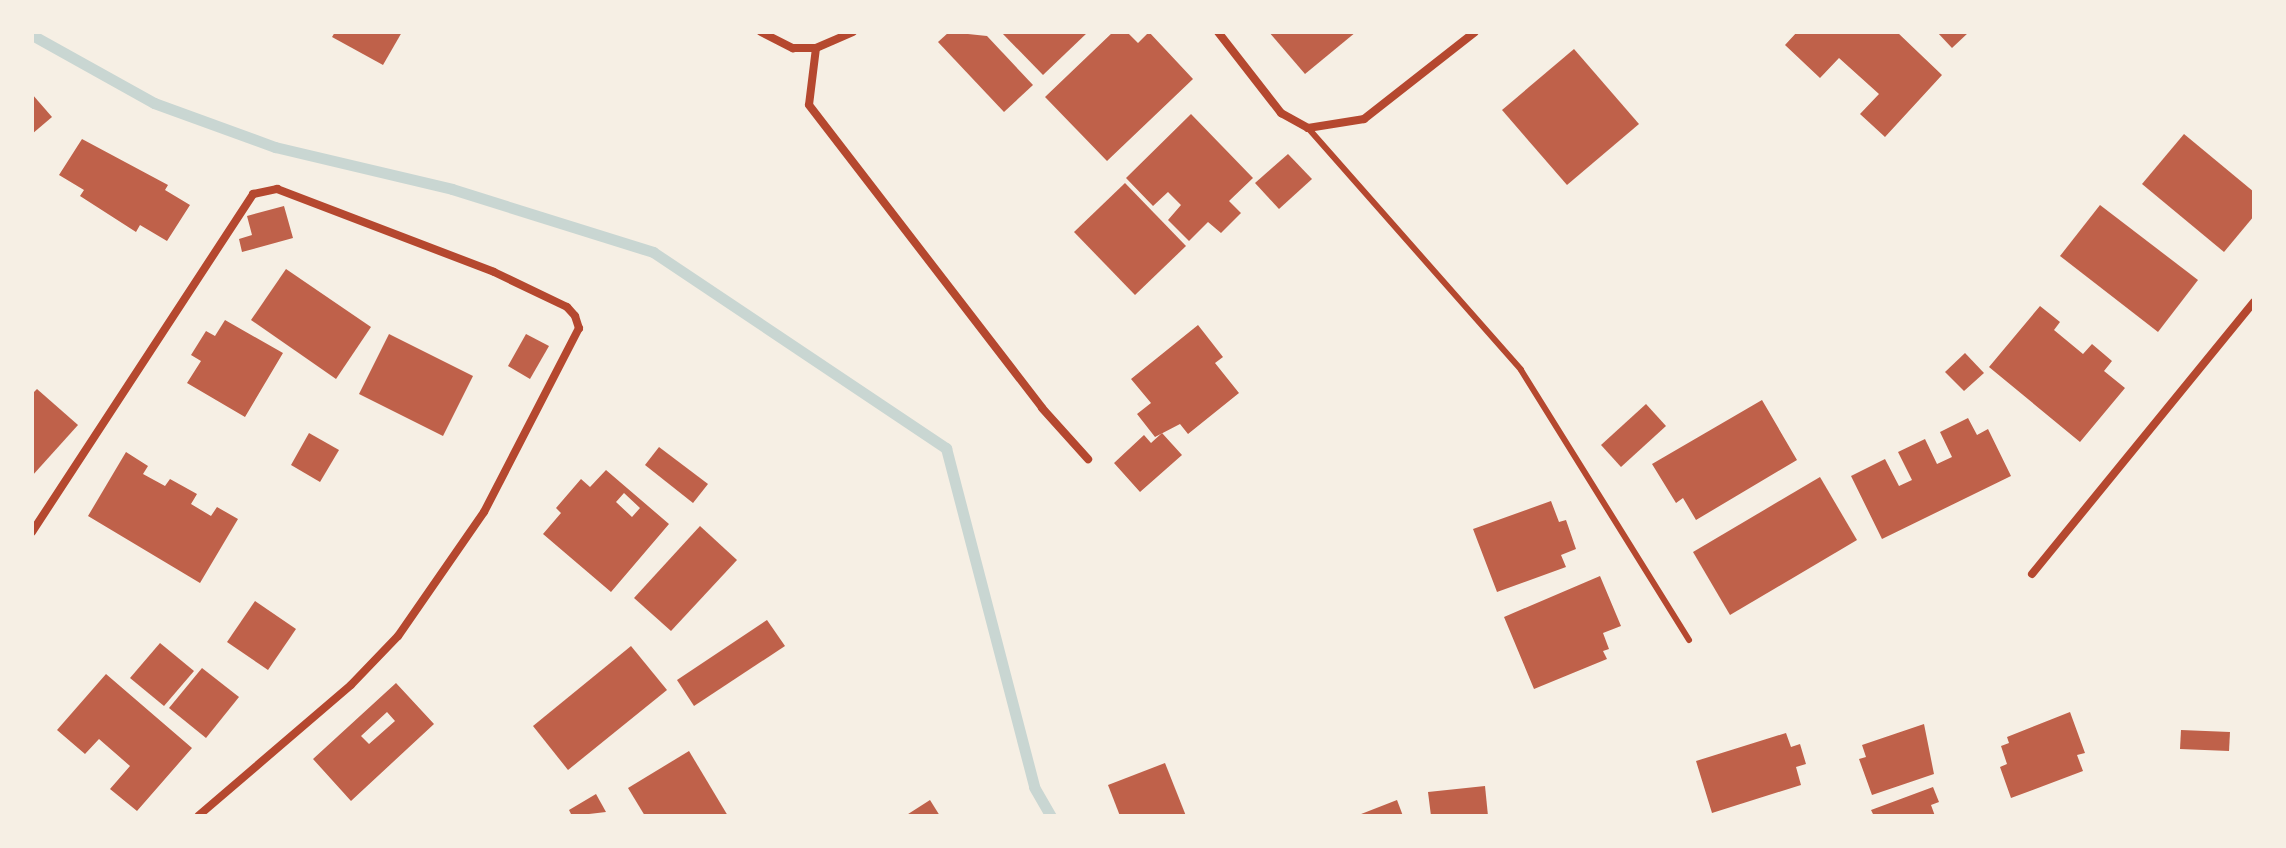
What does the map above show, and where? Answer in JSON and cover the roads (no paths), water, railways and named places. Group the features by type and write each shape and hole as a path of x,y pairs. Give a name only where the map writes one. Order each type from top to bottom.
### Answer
{"street":[{"path":"761,32 793,48 816,48 853,32"},
{"path":"1218,32 1281,113 1308,128 1364,119 1475,32"},
{"path":"816,48 809,105 1042,408 1088,459"},
{"path":"32,532 253,194 277,189 494,272 567,307 575,316 579,328 484,512 398,636 351,685 198,816"},
{"path":"2032,574 2254,302"}],"lane":[{"path":"1308,128 1521,370 1689,640"}],"waterway":[{"path":"32,35 154,103 275,147 452,189 653,252 946,448 1034,787 1051,816"}]}
